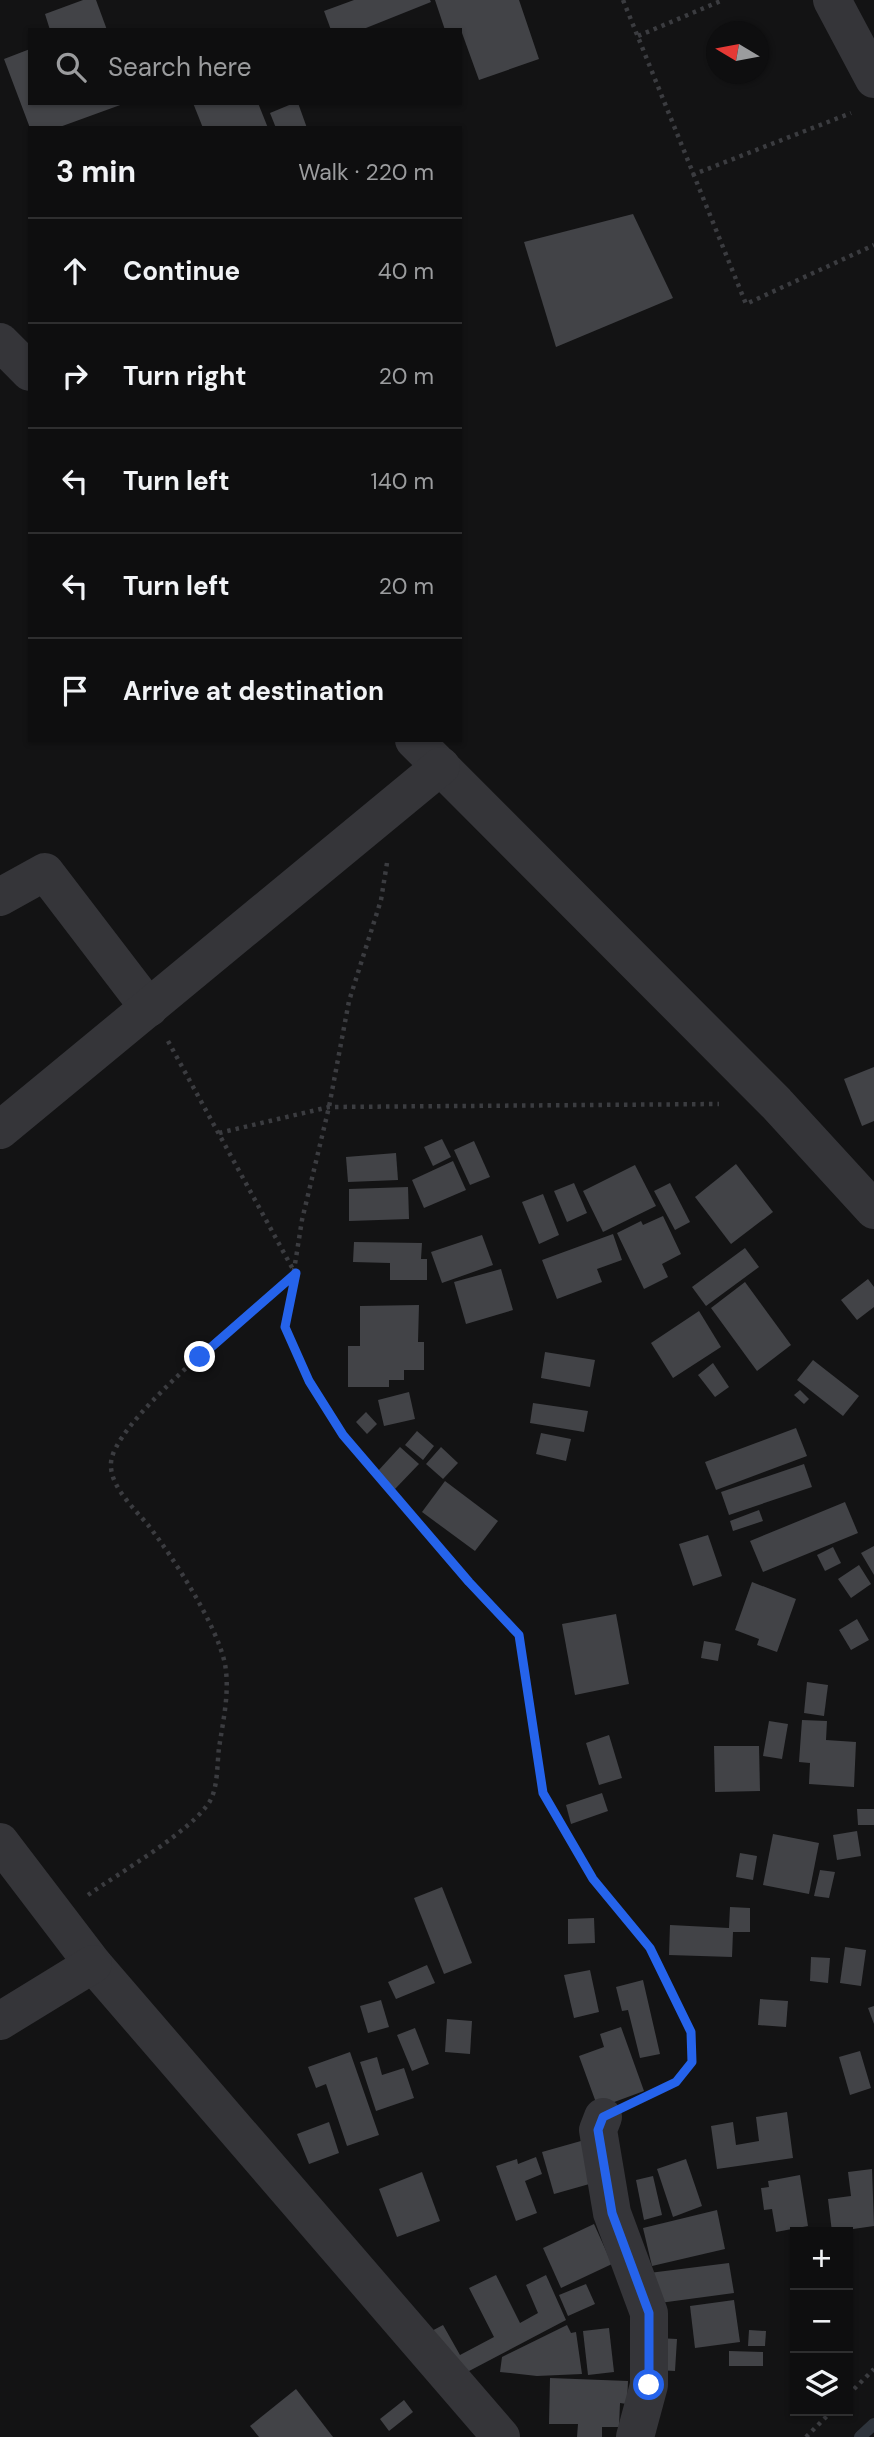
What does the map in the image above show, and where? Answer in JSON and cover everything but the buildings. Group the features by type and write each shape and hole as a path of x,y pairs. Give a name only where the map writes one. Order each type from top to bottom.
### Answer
{"street":[{"path":"832,0 867,94"},
{"path":"0,342 28,370"},
{"path":"0,1130 397,803 428,753 776,1104 874,1210"},
{"path":"0,897 45,872 149,1007"},
{"path":"0,1842 93,1964 501,2437"},
{"path":"0,2021 93,1964"},
{"path":"603,2117 598,2130 612,2213 649,2313 649,2385 635,2437"}],"path":[{"path":"623,0 746,304 874,245"},
{"path":"638,36 723,0"},
{"path":"692,175 867,94"},
{"path":"397,803 381,900 349,1001 329,1107 302,1220 296,1273 285,1327 309,1381 343,1435 469,1582 519,1635 543,1793 593,1879 650,1948 691,2032 692,2062 676,2082 603,2117"},
{"path":"149,1007 296,1273"},
{"path":"219,1133 329,1107 776,1104"},
{"path":"58,1916 188,1824 211,1800 227,1695 225,1664 214,1635 164,1546 115,1483 111,1460 121,1437 147,1408 200,1357 296,1273"},
{"path":"853,2390 874,2369"},
{"path":"806,2437 827,2416"}],"waterway":[{"path":"860,2437 874,2424"}],"route":[{"path":"200,1357 296,1273 285,1327 309,1381 343,1435 469,1582 519,1635 543,1793 593,1879 650,1948 691,2032 692,2062 676,2082 603,2117 598,2130 612,2213 649,2313 649,2385"}]}
